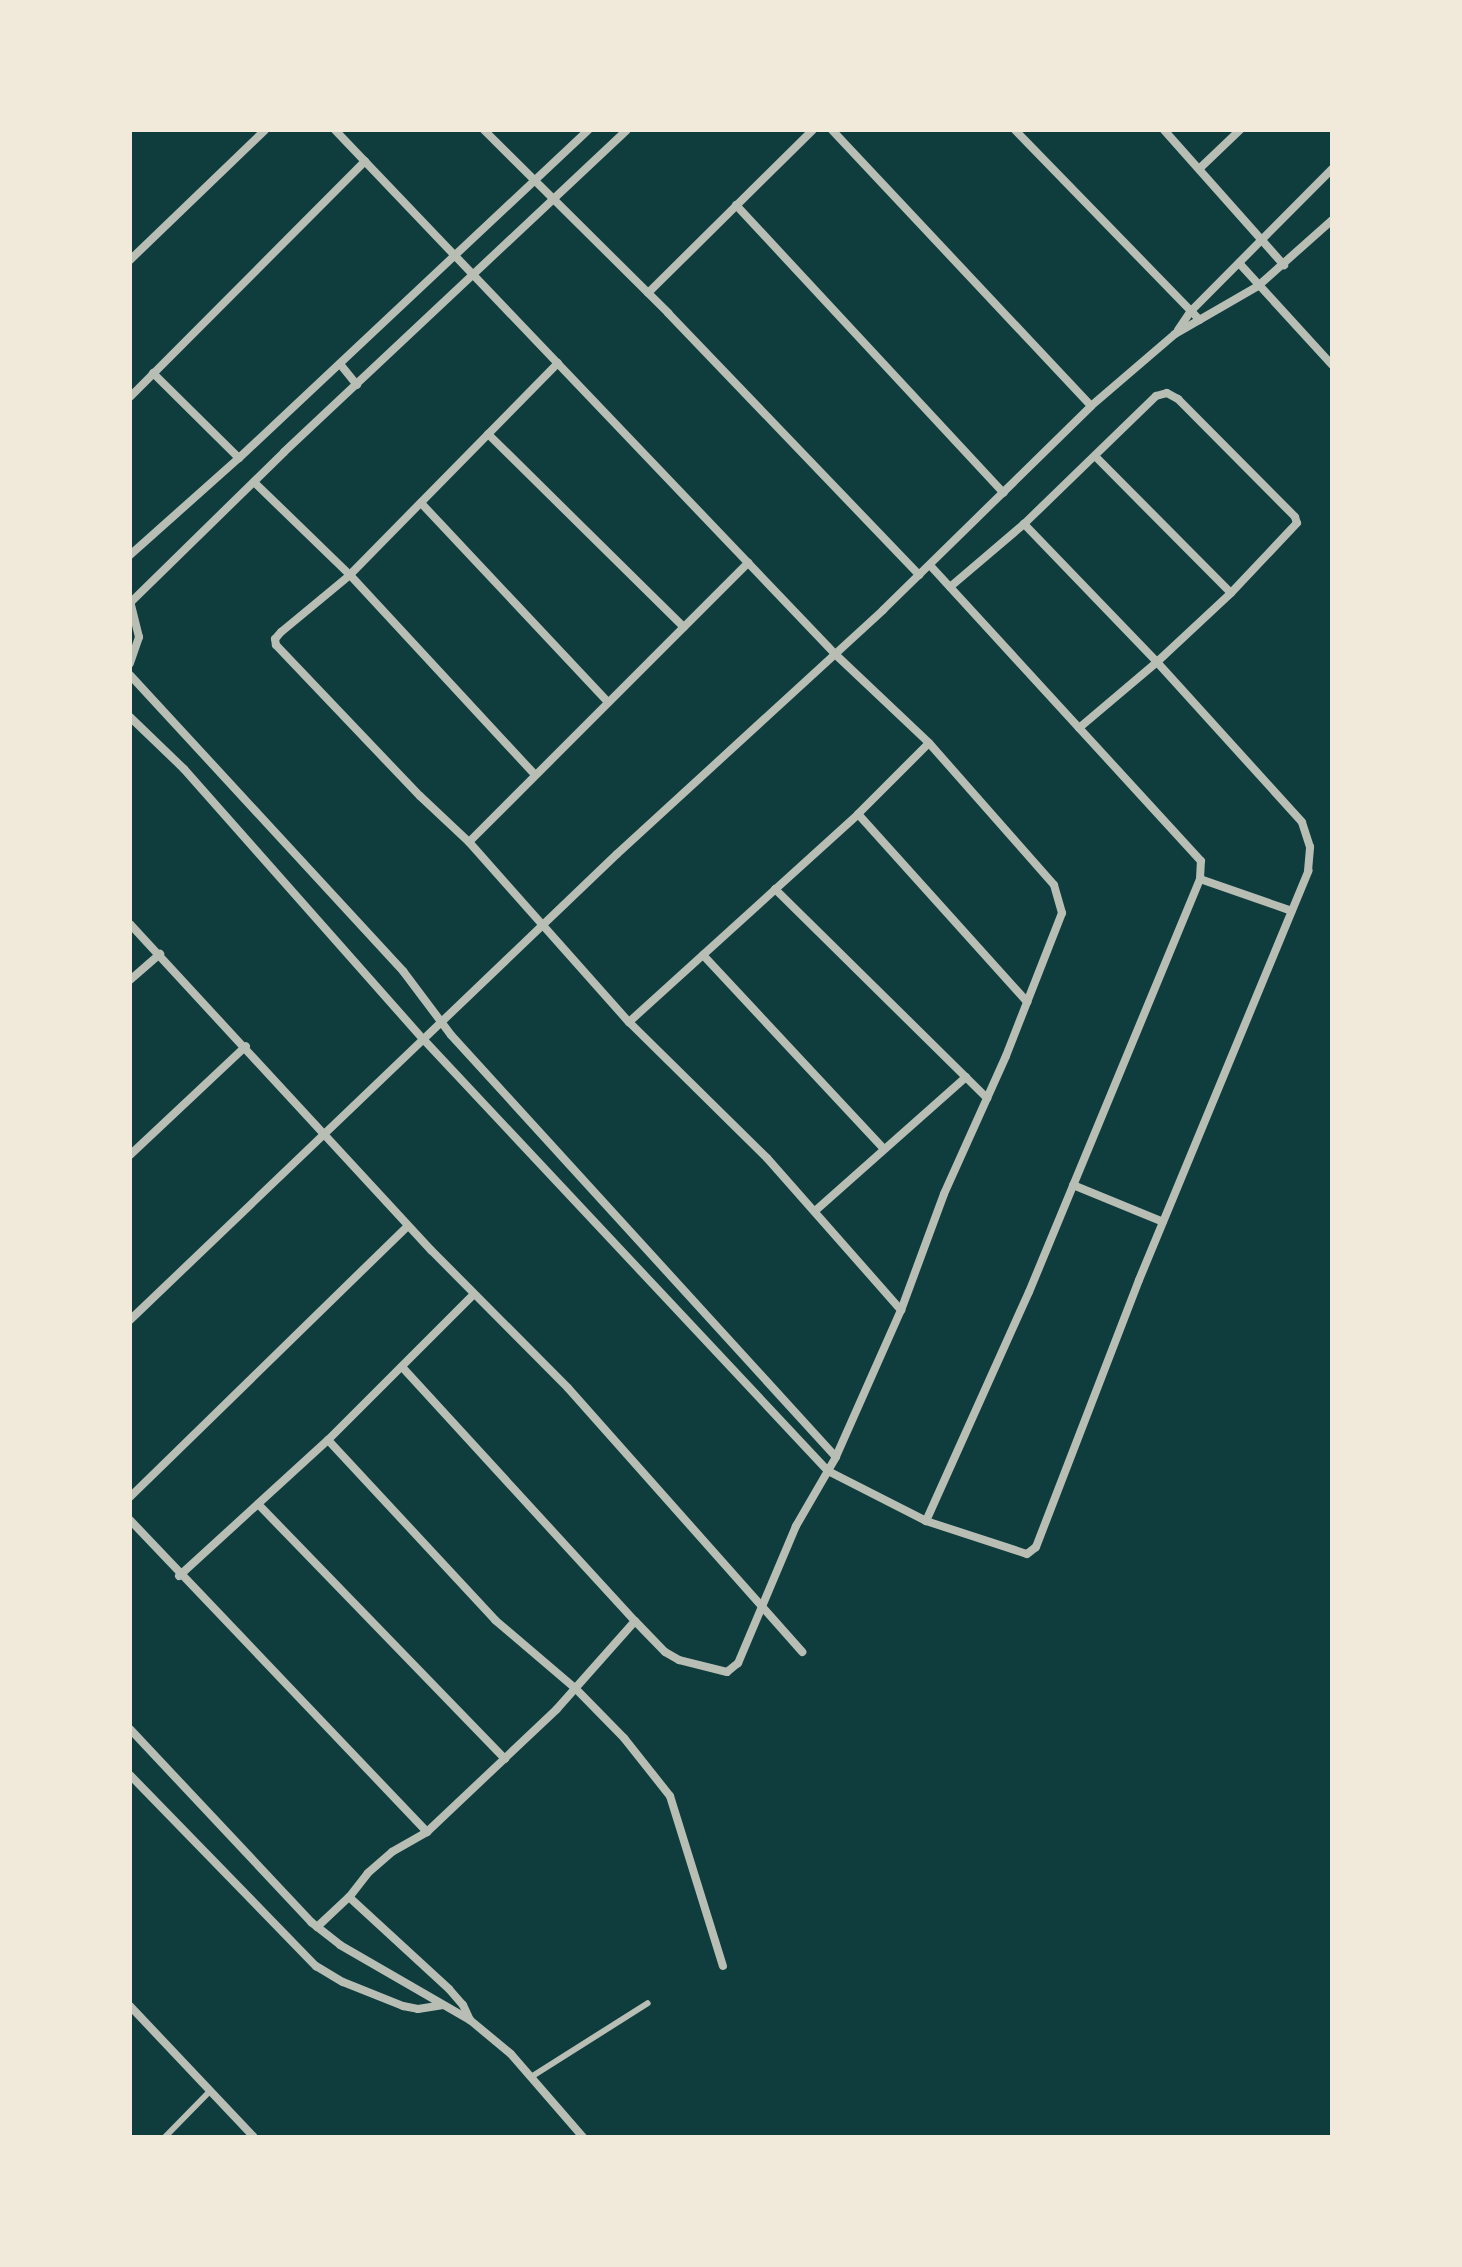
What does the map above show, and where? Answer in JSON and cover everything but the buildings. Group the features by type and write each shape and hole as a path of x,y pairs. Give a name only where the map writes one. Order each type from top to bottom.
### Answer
{"street":[{"path":"130,260 265,130"},
{"path":"335,130 835,654 929,743 1054,885 1062,913 987,1098 944,1194 901,1310 836,1457 796,1526 743,1656 727,1672 679,1660 665,1652 403,1368"},
{"path":"484,130 648,293 919,575"},
{"path":"130,555 239,458 588,130"},
{"path":"130,663 139,637 130,602 627,130"},
{"path":"648,293 813,130"},
{"path":"832,130 1091,406"},
{"path":"1015,130 1200,320"},
{"path":"1164,130 1284,265"},
{"path":"1199,169 1240,130"},
{"path":"130,397 365,161"},
{"path":"1175,334 1191,311 1332,169"},
{"path":"736,205 1004,493"},
{"path":"130,1320 326,1136 542,926 930,565 1091,406 1175,334 1258,286 1332,220"},
{"path":"1239,263 1331,363"},
{"path":"558,363 350,575 281,632 275,639 276,645 420,796 469,842 629,1022 767,1158 901,1310"},
{"path":"340,364 357,385"},
{"path":"153,373 239,458"},
{"path":"950,587 1024,524 1156,396 1167,393 1178,399 1295,517 1294,529 1231,593 1157,662 1079,728"},
{"path":"488,434 684,627"},
{"path":"1095,456 1231,593"},
{"path":"254,482 350,575 535,775"},
{"path":"421,503 608,702"},
{"path":"130,717 184,769 424,1040 828,1471 926,1521 1027,1554 1036,1547 1163,1222 1292,911 1308,871 1310,847 1302,822 1157,662 1024,524"},
{"path":"469,842 748,563"},
{"path":"926,1521 1073,1185 1200,879 1201,861 930,565"},
{"path":"130,675 403,971 442,1022 836,1457"},
{"path":"629,1022 858,814 929,743"},
{"path":"858,814 1027,1002"},
{"path":"1200,879 1292,911"},
{"path":"775,889 987,1098"},
{"path":"130,924 246,1046 408,1226 568,1388 802,1652"},
{"path":"130,980 160,954"},
{"path":"703,955 884,1149"},
{"path":"130,1155 246,1046"},
{"path":"815,1211 966,1077"},
{"path":"1073,1185 1163,1222"},
{"path":"130,1497 408,1226"},
{"path":"645,1274 658,1262"},
{"path":"179,1576 328,1440 474,1294"},
{"path":"328,1440 495,1620 576,1689 624,1738 670,1796 723,1966"},
{"path":"258,1504 505,1759"},
{"path":"130,1520 179,1576 427,1832"},
{"path":"317,1927 349,1897 368,1873 392,1852 427,1832 505,1759 576,1689 635,1621"},
{"path":"130,1729 251,1862 317,1927 340,1945 470,2020 511,2054 583,2137"},
{"path":"130,1775 316,1966 343,1982 403,2006 418,2009 442,2005"},
{"path":"349,1897 449,1989 463,2005 470,2020"},
{"path":"130,2006 254,2137"}],"lane":[{"path":"531,2077 648,2003"},
{"path":"165,2137 210,2091"}]}
